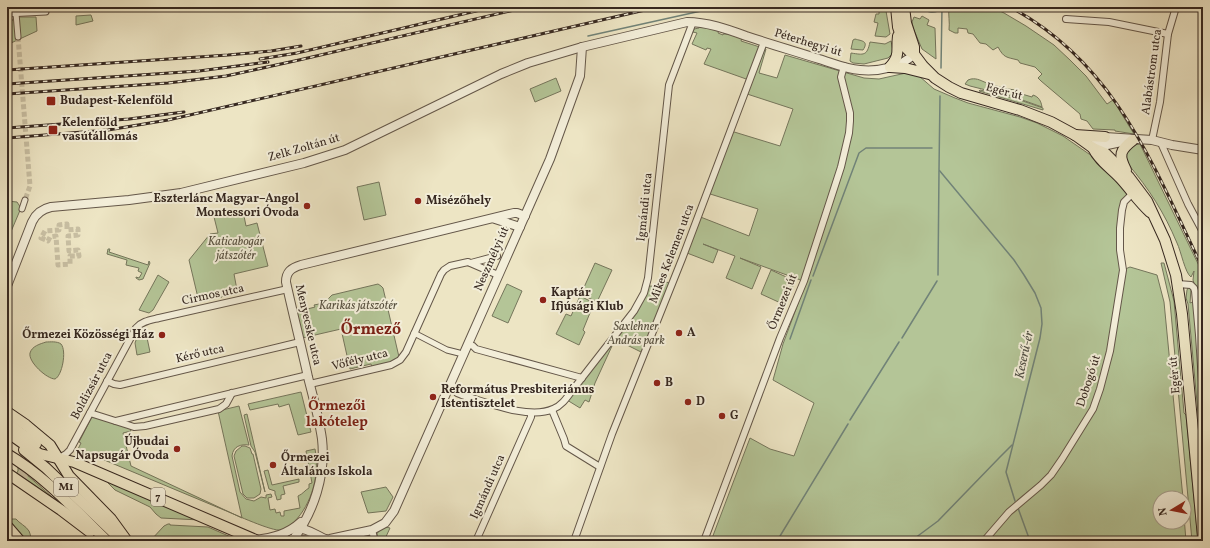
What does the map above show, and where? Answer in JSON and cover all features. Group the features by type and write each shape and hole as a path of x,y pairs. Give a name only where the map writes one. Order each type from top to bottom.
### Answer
{"main road":[{"name":"Egér út","path":"896,7 896,20 905,47 914,54 930,74 945,85 961,93 1038,116 1075,135 1093,148 1105,153 1129,177 1147,201 1167,245 1178,284 1183,321 1203,537"},
{"name":"Egér út","path":"904,7 906,23 914,47 914,54"},
{"path":"890,67 896,60 898,52 897,38 899,30"},
{"path":"890,67 905,68 930,74"},
{"path":"1075,135 1105,136"},
{"path":"1129,177 1122,162 1121,155 1124,146 1132,140"},
{"name":"Egér út","path":"1093,148 1100,159 1120,178 1140,204 1153,215"},
{"path":"7,412 53,449 69,476 111,519 127,541"},
{"path":"7,423 36,444"},
{"name":"7","path":"7,432 33,451 46,456 74,462 257,540"},
{"name":"M1","path":"7,437 46,468 122,541"},
{"name":"M1","path":"7,451 56,492 107,541"},
{"path":"7,454 21,462"},
{"path":"7,467 18,473"},
{"path":"7,472 61,510 100,541"},
{"path":"7,526 20,541"}],"street":[{"path":"7,14 46,12 46,7"},
{"name":"Alabástrom utca","path":"1152,140 1160,102 1168,34 1176,7"},
{"path":"16,13 18,37"},
{"path":"1066,19 1109,22 1168,34"},
{"path":"582,47 687,22 693,22"},
{"name":"Péterhegyi út","path":"693,22 725,29 853,69 867,71 890,67 906,61 914,54"},
{"name":"Igmándi utca","path":"552,410 560,405 582,378 634,310 644,293 649,271 669,85 693,22"},
{"name":"Mikes Kelemen utca","path":"574,541 612,434 682,259 764,42"},
{"name":"Zelk Zoltán út","path":"7,286 32,222 39,212 51,207 129,200 181,193 304,163 345,150 501,74 528,63 582,47"},
{"name":"Neszmélyi út","path":"292,541 300,539 326,539 372,530 385,523 394,511 550,159 580,76 582,47"},
{"name":"Őrmezei út","path":"704,541 780,338 804,281 842,167 850,121 850,113 841,77 844,66"},
{"path":"1093,148 1096,142 1105,136 1132,140 1152,140 1161,143 1203,150"},
{"path":"1093,148 1132,140"},
{"path":"1161,143 1188,204 1203,232"},
{"name":"Dobogó út","path":"984,541 1009,512 1051,475 1088,418 1100,389 1110,351 1123,270 1120,250 1122,210 1124,202 1133,193"},
{"path":"22,209 25,200"},
{"name":"Menyecske utca","path":"298,528 308,514 316,497 320,482 323,451 321,432 286,282 289,271 295,266 514,213 525,216"},
{"path":"494,219 520,227"},
{"path":"507,223 511,229 512,244"},
{"path":"472,263 497,256"},
{"name":"Vőfély utca","path":"310,384 397,363 403,358 439,277 444,270 450,266 465,262 472,263"},
{"path":"472,263 498,275"},
{"path":"1178,284 1191,285 1195,291 1203,398"},
{"name":"Cirmos utca","path":"143,322 288,290"},
{"name":"Boldizsár utca","path":"58,458 70,450 136,328 143,322"},
{"path":"414,333 447,350 459,353"},
{"name":"Kérő utca","path":"106,381 120,385 300,342"},
{"path":"468,344 476,349 582,378"},
{"path":"116,421 308,375"},
{"path":"451,383 457,393"},
{"path":"446,394 457,393 518,411 531,413 552,410 566,446 600,467"},
{"path":"90,413 128,425 140,427 219,409 228,402 232,394"},
{"name":"Igmándi utca","path":"476,541 529,422 531,413"},
{"path":"292,541 298,528"},
{"path":"257,540 273,537 298,528 326,539"},
{"path":"372,530 376,541"}],"green space":[{"path":"949,7 992,7 1026,26 1054,45 1086,76 1107,104 1113,100 1134,134 1115,130 1093,129 1087,121 1081,119 1080,114 1038,78 1042,74 1035,67 1020,63 1018,60 1006,56 998,47 993,50 986,44 980,43 973,34 968,33 967,29 958,28 958,33 949,30"},
{"path":"876,8 886,11 890,34 886,37 875,36 878,23 874,22 876,14 879,14 879,11 876,10"},
{"path":"91,15 93,21 76,25 76,16"},
{"path":"922,16 929,20 927,25 935,28 936,59 922,49 913,28 912,22 914,17 920,19"},
{"path":"14,17 36,17 37,31 11,43 11,38 7,38 7,25"},
{"path":"701,25 719,30 718,33 723,35 731,34 742,38 741,41 766,49 759,73 777,78 785,55 864,78 879,79 906,73 919,76 934,89 955,98 1037,123 1063,136 1089,154 1100,159 1129,196 1122,210 1123,270 1130,267 1157,275 1164,302 1182,490 1152,490 1152,530 1185,530 1186,541 711,541 750,438 770,449 794,456 814,403 773,380 783,344 806,282 740,258 761,267 752,289 726,278 735,256 703,244 718,250 713,263 687,253 698,216 749,236 758,209 707,193 731,131 780,146 793,109 744,93 749,80 704,64 711,49 707,48 706,50 692,44 697,33 693,32 694,29 699,28"},
{"path":"855,39 865,43 863,50 851,49 853,40"},
{"path":"891,41 893,51 888,58 864,64 853,63 850,61 851,53 864,54 868,50 870,42 885,44"},
{"path":"556,78 561,91 535,102 530,89"},
{"path":"971,79 978,79 997,86 1015,90 1015,92 1032,97 1033,95 1037,97 1042,107 1014,97 965,84"},
{"path":"979,91 1017,99 1043,108 1043,110"},
{"path":"1140,144 1203,274 1203,298 1198,296 1193,280 1194,271 1191,277 1187,271 1172,232 1161,211 1143,183 1128,164 1126,152 1134,145"},
{"path":"379,182 386,215 364,220 357,187"},
{"path":"7,201 17,202 21,208 7,241"},
{"name":"Katicabogár játszótér","path":"243,211 246,226 257,223 268,266 234,274 237,290 225,293 222,297 199,302 189,260 210,234 218,233 214,217"},
{"path":"108,249 110,249 109,252 148,265 149,261 150,263 143,279 139,280 136,278 139,278 142,273 138,271 139,268 126,265 127,260 107,254"},
{"path":"595,263 612,270 597,302 581,294"},
{"path":"1161,263 1164,263 1174,301 1198,541 1192,541 1192,490 1187,490 1170,302"},
{"path":"771,270 795,281 785,305 761,294"},
{"path":"158,275 169,282 153,310 149,313 139,310"},
{"name":"Saxlehner András park","path":"665,282 671,283 643,353 617,340 612,346 595,383 589,402 585,400 580,408 567,400 647,288 650,286 660,287"},
{"name":"Karikás játszótér","path":"378,284 383,288 399,357 397,361 372,368 371,364 350,369 341,329 302,338 296,312 324,303 332,295"},
{"path":"507,284 522,291 508,323 492,316"},
{"path":"1188,288 1191,289 1190,303 1195,301 1196,310 1203,428 1203,468 1188,304 1186,298"},
{"path":"580,296 594,303 583,330 585,332 579,345 556,334 566,314 571,316"},
{"path":"146,333 150,352 137,355 135,343 138,335"},
{"path":"46,342 58,342 63,347 64,357 62,368 58,377 55,379 43,373 30,357 32,349"},
{"path":"301,392 311,432 298,435 289,404 279,407 278,404 250,410 248,404"},
{"path":"239,406 249,445 238,446 234,450 232,456 240,492 246,499 254,501 261,497 266,498 266,495 271,494 272,497 268,498 270,510 275,509 276,513 280,512 281,516 284,516 284,511 300,508 298,496 309,488 309,484 312,483 306,451 315,449 316,459 315,478 310,498 306,507 294,522 285,529 277,530 242,518 218,411"},
{"path":"247,414 265,492 255,452 251,446 244,415"},
{"path":"93,415 130,428 131,431 123,433 131,466 234,514 78,449 81,443 79,442"},
{"path":"242,446 250,448 253,454 261,489 260,494 254,498 247,498 243,494 234,456 236,451"},
{"path":"18,467 68,511 16,474"},
{"path":"268,470 272,485 299,479 299,482 283,486 285,494 281,495 281,499 277,500 275,491 269,489 264,471"},
{"path":"109,481 200,520 161,518 150,507 115,490 108,483"},
{"path":"386,487 393,497 386,511 368,513 361,492"},
{"path":"11,519 16,519 29,531 33,541 28,541 9,522"},
{"path":"168,524 208,527 240,541 150,541 164,526"},
{"path":"386,527 390,528 384,541 380,541 377,538 377,534"}],"waterway":[{"path":"588,36 719,7"},
{"path":"916,7 932,12 936,12 942,8"},
{"name":"Keserű-ér","path":"941,68 942,7"},
{"name":"Keserű-ér","path":"940,96 939,170 1014,260 1035,293 1041,308 1042,324 1040,338 1006,472 1015,501"},
{"path":"813,276 859,153 866,148 932,148"},
{"name":"Keserű-ér","path":"938,275 939,171"},
{"path":"790,339 811,280"},
{"name":"Keserű-ér","path":"902,338 937,281"},
{"name":"Keserű-ér","path":"850,420 899,342"},
{"name":"Keserű-ér","path":"777,541 848,424"},
{"path":"911,541 938,521 1012,445"},
{"name":"Keserű-ér","path":"1018,508 1030,541"},
{"path":"7,535 12,541"}],"tunnel":[{"path":"18,37 30,186 25,200"},
{"path":"67,224 67,230 78,229 78,235 68,236 69,251 78,250 79,256 70,256 70,264 58,265 56,236 50,237 48,241 41,238 45,231 59,230 59,225 67,224"},
{"path":"18,473 33,476 41,470"}],"railway":[{"path":"260,59 297,53 493,7"},
{"path":"7,94 168,83 226,76 527,7"},
{"path":"7,138 108,130 168,120 658,7"},
{"path":"1010,7 1047,30 1078,57 1105,88 1128,121 1148,156 1203,269"},
{"path":"7,70 228,55 271,51 301,46"},
{"path":"7,84 199,71 268,62"},
{"path":"7,128 129,119 184,112"}],"place":[{"name":"Budapest-Kelenföld","path":"51,101"},
{"name":"Kelenföld vasútállomás","path":"53,130"},
{"name":"Misézőhely","path":"418,201"},
{"name":"Eszterlánc Magyar–Angol Montessori Óvoda","path":"307,206"},
{"name":"Kaptár Ifjúsági Klub","path":"543,300"},
{"name":"A","path":"679,333"},
{"name":"Őrmezei Közösségi Ház","path":"162,335"},
{"name":"B","path":"657,383"},
{"name":"Református Presbiteriánus Istentisztelet","path":"433,397"},
{"name":"D","path":"688,402"},
{"name":"G","path":"722,416"},
{"name":"Újbudai Napsugár Óvoda","path":"177,449"},
{"name":"Őrmezei Általános Iskola","path":"273,465"}],"district":[{"name":"Őrmező","path":"371,330"},
{"name":"Őrmezői lakótelep","path":"337,414"}]}
